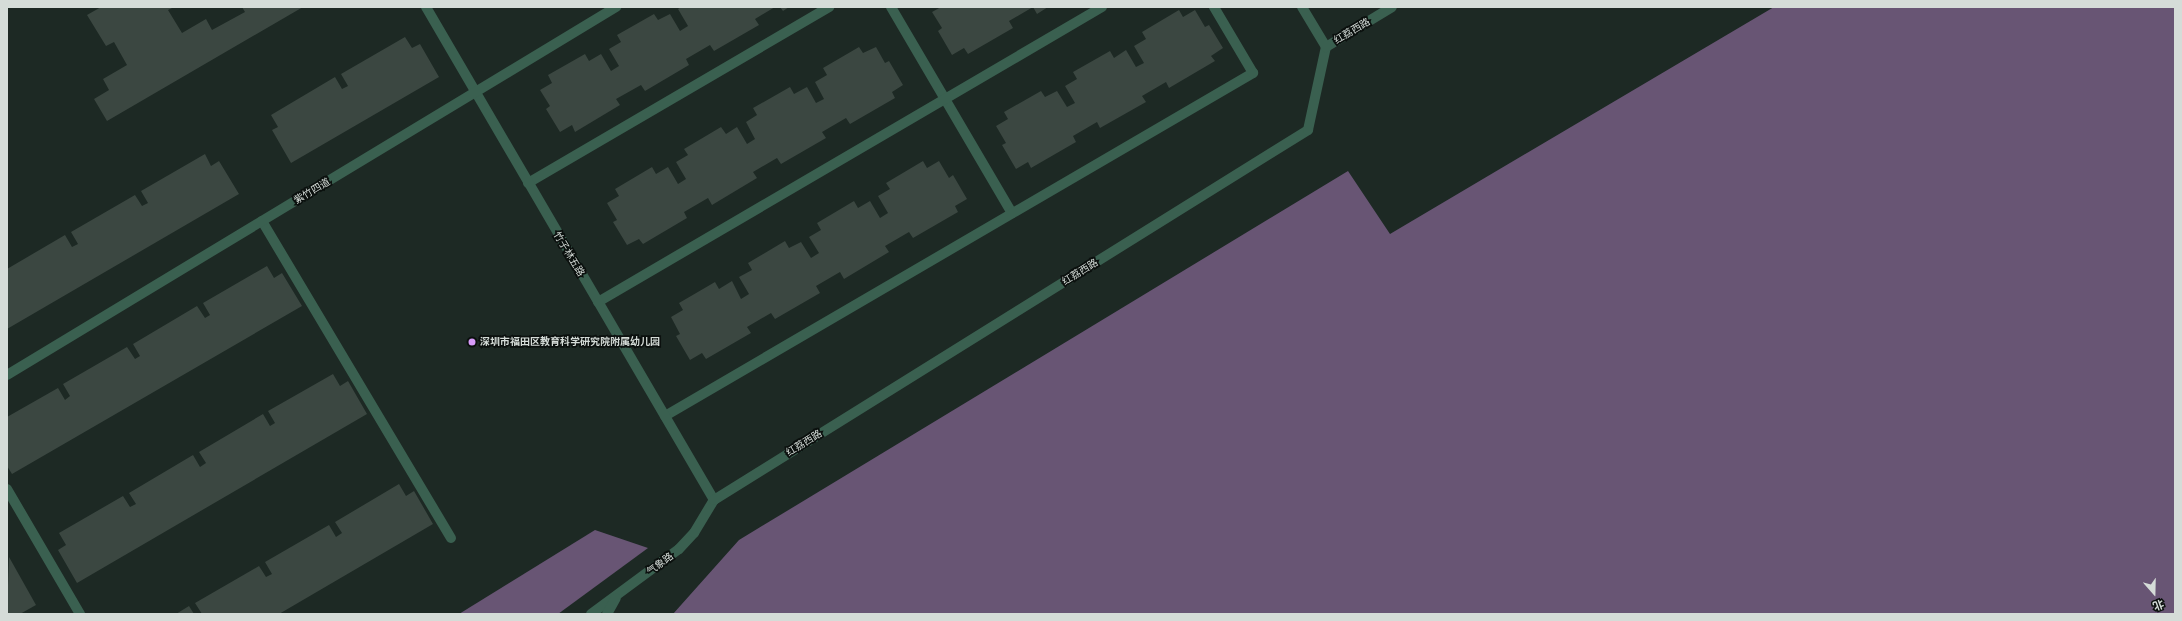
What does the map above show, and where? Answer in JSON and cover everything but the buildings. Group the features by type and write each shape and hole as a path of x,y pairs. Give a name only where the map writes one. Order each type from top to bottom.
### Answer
{"street":[{"name":"竹子林五路","path":"426,7 474,93 714,500"},
{"name":"紫竹四道","path":"7,375 616,7"},
{"path":"528,183 830,7"},
{"path":"891,7 1012,213"},
{"path":"598,302 1102,7"},
{"path":"665,416 1253,73 1214,7"},
{"path":"1302,7 1326,47"},
{"name":"红荔西路","path":"714,500 1308,130 1326,47 1392,7"},
{"path":"262,221 451,538"},
{"path":"7,489 80,614"},
{"name":"气象路","path":"591,614 679,549 694,534 714,500"},
{"path":"607,614 618,595"}],"shaded area":[{"path":"1774,7 2175,7 2175,614 673,614 739,540 1348,171 1390,234"},
{"path":"595,530 648,548 558,614 459,614"}],"place":[{"name":"深圳市福田区教育科学研究院附属幼儿园","path":"472,342"}]}
